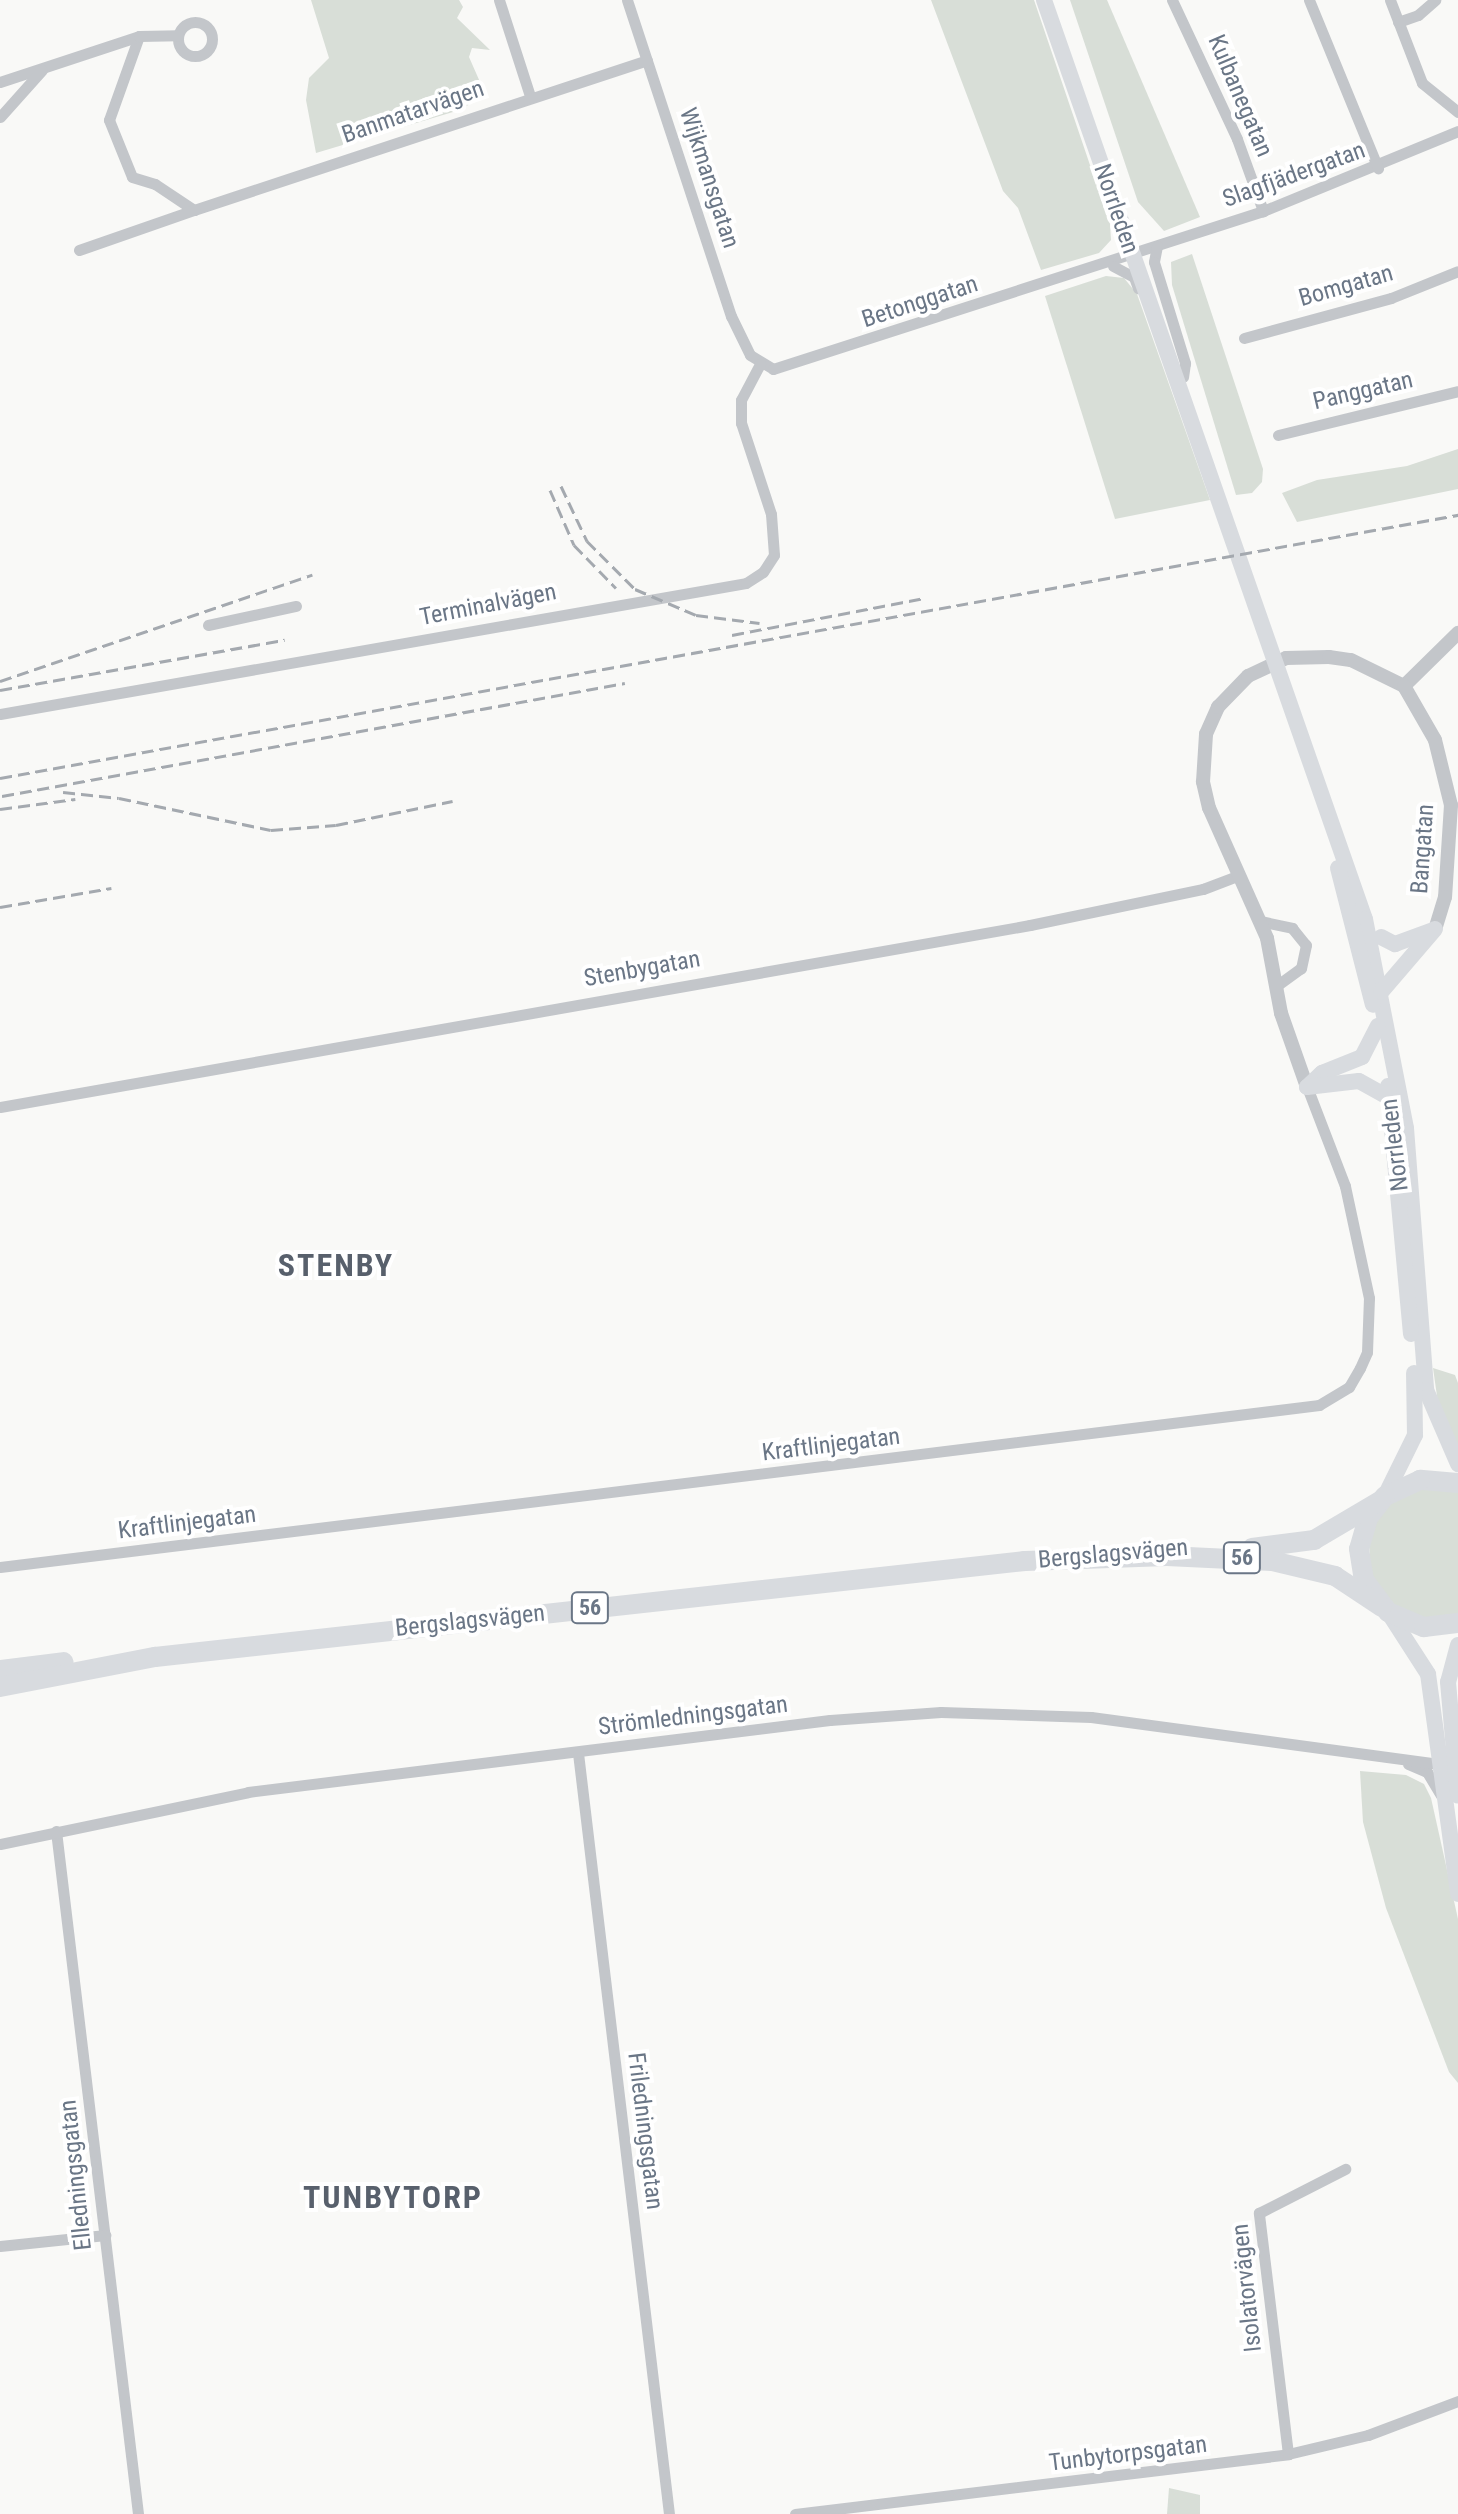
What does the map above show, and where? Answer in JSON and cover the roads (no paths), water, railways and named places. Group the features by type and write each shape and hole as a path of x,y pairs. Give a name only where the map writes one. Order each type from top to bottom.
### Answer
{"highway":[{"name":"56","path":"1383,1498 1420,1480 1458,1483"},
{"name":"Bergslagsvägen","path":"0,1687 155,1657 1137,1548 1285,1547 1335,1530 1383,1498"},
{"path":"1383,1498 1368,1518 1359,1549 1364,1580 1385,1610"},
{"name":"Bergslagsvägen","path":"1025,1561 1167,1556 1272,1561 1335,1576 1385,1610"},
{"name":"56","path":"1385,1610 1424,1627 1458,1623"},
{"name":"Bergslagsvägen","path":"0,1670 139,1653 155,1657"}],"main road":[{"name":"Norrleden","path":"1044,0 1124,230 1140,252 1165,350 1365,919 1381,992 1412,1174 1426,1390 1458,1464"},
{"name":"Norrleden","path":"1055,0 1193,407 1190,416"},
{"name":"Norrleden","path":"1322,794 1378,1026 1390,1098 1417,1419 1409,1453 1383,1498"},
{"path":"1381,937 1395,944 1435,929"},
{"path":"1381,992 1435,929"},
{"path":"1307,1087 1322,1073 1362,1057 1378,1026"},
{"path":"1307,1087 1359,1081 1390,1098"},
{"path":"1385,1610 1428,1674 1446,1765 1458,1894"},
{"path":"1446,1765 1448,1682 1458,1645"}],"street":[{"path":"499,0 530,96"},
{"name":"Wijkmansgatan","path":"627,0 731,316 760,364"},
{"name":"Kulbanegatan","path":"1172,0 1237,139 1263,211"},
{"path":"1309,0 1378,168"},
{"path":"1390,0 1422,83 1458,112"},
{"path":"1398,22 1418,15 1435,0"},
{"path":"0,82 139,36 178,35"},
{"path":"139,36 109,120 132,177 155,184 193,210"},
{"name":"Banmatarvägen","path":"79,250 530,96 647,60"},
{"path":"0,117 46,67"},
{"name":"Slagfjädergatan","path":"1140,252 1378,168 1458,131"},
{"path":"1124,230 1122,246 1112,262 1134,277 1165,350"},
{"name":"Betonggatan","path":"760,364 789,367 1140,252"},
{"name":"Bomgatan","path":"1244,338 1391,298 1458,271"},
{"name":"Terminalvägen","path":"0,714 746,583 763,572 774,555 771,514 741,423 741,400 760,364"},
{"name":"Panggatan","path":"1278,435 1458,391"},
{"path":"208,625 296,606"},
{"path":"1307,1087 1260,921 1209,808 1201,761 1218,707 1232,690 1265,666 1308,656 1351,660 1404,686 1458,633"},
{"name":"Bangatan","path":"1404,686 1435,740 1451,805 1445,897 1435,929"},
{"name":"Stenbygatan","path":"0,1107 1030,925 1203,889 1239,875"},
{"path":"1365,919 1381,937"},
{"path":"1260,921 1292,928 1306,945 1301,968 1276,986"},
{"name":"Kraftlinjegatan","path":"0,1567 1319,1405 1349,1387 1360,1368 1367,1352 1369,1298 1345,1186 1307,1087"},
{"name":"Strömledningsgatan","path":"0,1844 248,1792 845,1719 981,1711 1091,1717 1446,1765"},
{"name":"Friledningsgatan","path":"578,1753 669,2514"},
{"name":"Strömledningsgatan","path":"1397,1759 1427,1772 1450,1798"},
{"name":"Elledningsgatan","path":"56,1831 138,2514"},
{"name":"Isolatorvägen","path":"1288,2454 1259,2213 1345,2169"},
{"path":"0,2246 105,2235"},
{"name":"Tunbytorpsgatan","path":"795,2514 1288,2454 1368,2435 1458,2401"}],"railway":[{"path":"561,486 587,541 635,589 696,615 760,623"},
{"path":"550,490 574,545 616,588"},
{"path":"0,778 1458,515"},
{"path":"0,681 312,575"},
{"path":"732,635 924,598"},
{"path":"0,690 285,640"},
{"path":"2,796 625,683"},
{"path":"63,792 119,798 271,830 336,825 453,801"},
{"path":"0,809 75,799"},
{"path":"0,907 111,888"}],"district":[{"name":"STENBY","path":"336,1265"},
{"name":"TUNBYTORP","path":"393,2197"}]}
